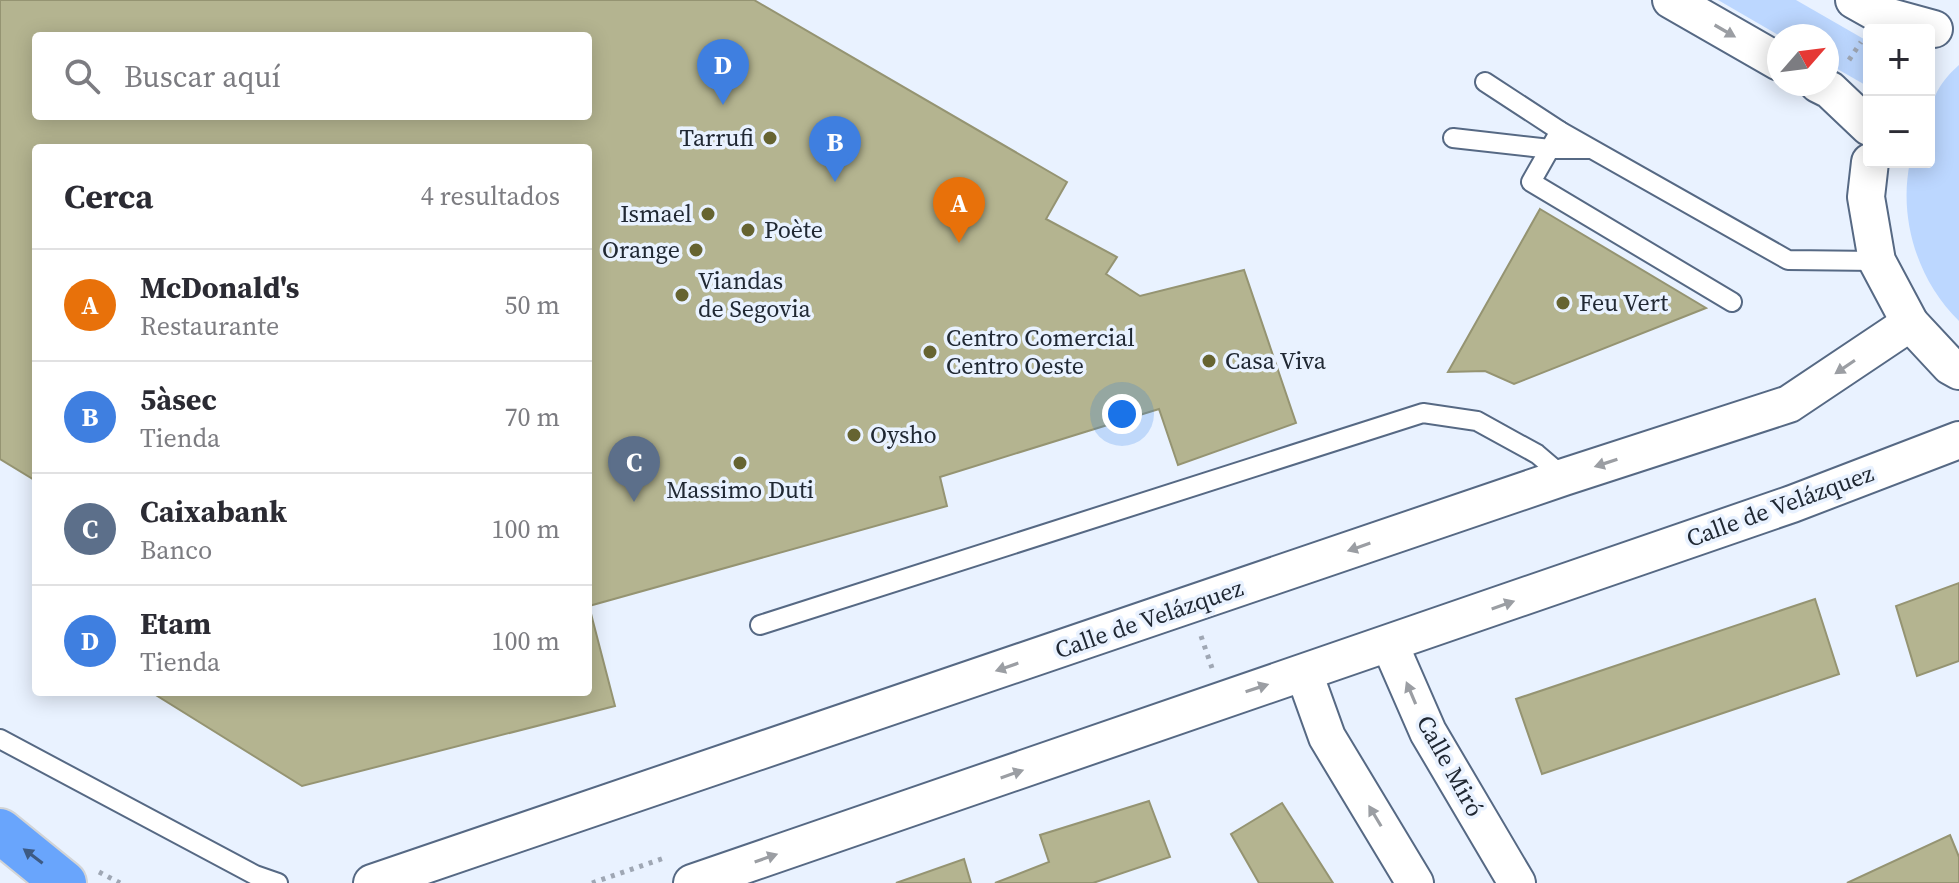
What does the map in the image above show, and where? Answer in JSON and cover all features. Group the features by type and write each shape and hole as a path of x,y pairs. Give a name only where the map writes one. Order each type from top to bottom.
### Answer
{"highway":[{"path":"0,831 64,883"}],"street":[{"path":"1671,0 1767,55"},
{"path":"1866,7 1941,24"},
{"path":"1834,96 1863,122"},
{"path":"1869,168 1866,197 1877,261 1910,323 1950,366 1959,371"},
{"name":"Calle de Velázquez","path":"372,883 1564,477 1789,404 1910,323"},
{"name":"Calle de Velázquez","path":"692,883 1223,699 1390,645 1792,504 1959,440"},
{"name":"Calle Miró","path":"1390,645 1428,732 1517,883"},
{"path":"1304,673 1327,737 1415,883"}],"lane":[{"path":"1485,82 1560,131 1788,260 1877,261"},
{"path":"1560,131 1531,182 1732,302"},
{"path":"1453,138 1550,149 1593,149"},
{"path":"760,625 1423,413 1477,421 1537,454 1564,477"},
{"path":"0,739 255,875 278,883"}],"path":[{"path":"1839,58 1866,7"},
{"path":"1191,605 1223,699"}],"shaded area":[{"path":"1718,0 1796,0 1838,24 1767,24 1767,28"},
{"path":"1839,25 1863,39 1863,84 1839,70"},
{"path":"1959,65 1959,321 1932,287 1922,268 1909,227 1907,205 1909,168 1935,168 1935,96"}],"building":[{"name":"Centro Comercial Centro Oeste","path":"0,0 754,0 1067,182 1046,219 1117,257 1106,274 1140,296 1244,270 1296,423 1178,465 1159,409 940,477 947,506 592,605 592,144 32,144 32,479 0,459"},
{"path":"1540,209 1706,308 1514,384 1485,371 1448,372"},
{"path":"1959,583 1959,661 1917,676 1896,606"},
{"path":"1815,599 1839,674 1542,774 1516,699"},
{"name":"Centro Comercial Centro Oeste","path":"592,618 615,706 302,786 157,696 592,696"},
{"path":"1149,801 1170,857 1093,883 995,883 1049,862 1040,835"},
{"path":"1282,803 1333,883 1259,883 1231,834"},
{"path":"1950,835 1959,857 1959,883 1847,883"},
{"path":"964,859 971,883 896,883"}],"place":[{"name":"Etam","path":"723,105"},
{"name":"Tarrufi","path":"770,138"},
{"name":"5àsec","path":"835,182"},
{"name":"Ismael","path":"708,214"},
{"name":"Poète","path":"748,230"},
{"name":"McDonald's","path":"959,243"},
{"name":"Orange","path":"696,250"},
{"name":"Viandas de Segovia","path":"682,295"},
{"name":"Feu Vert","path":"1563,303"},
{"name":"Centro Comercial Centro Oeste","path":"930,352"},
{"name":"Casa Viva","path":"1209,361"},
{"name":"Oysho","path":"854,435"},
{"name":"Massimo Duti","path":"740,463"},
{"name":"Caixabank","path":"634,502"}]}
